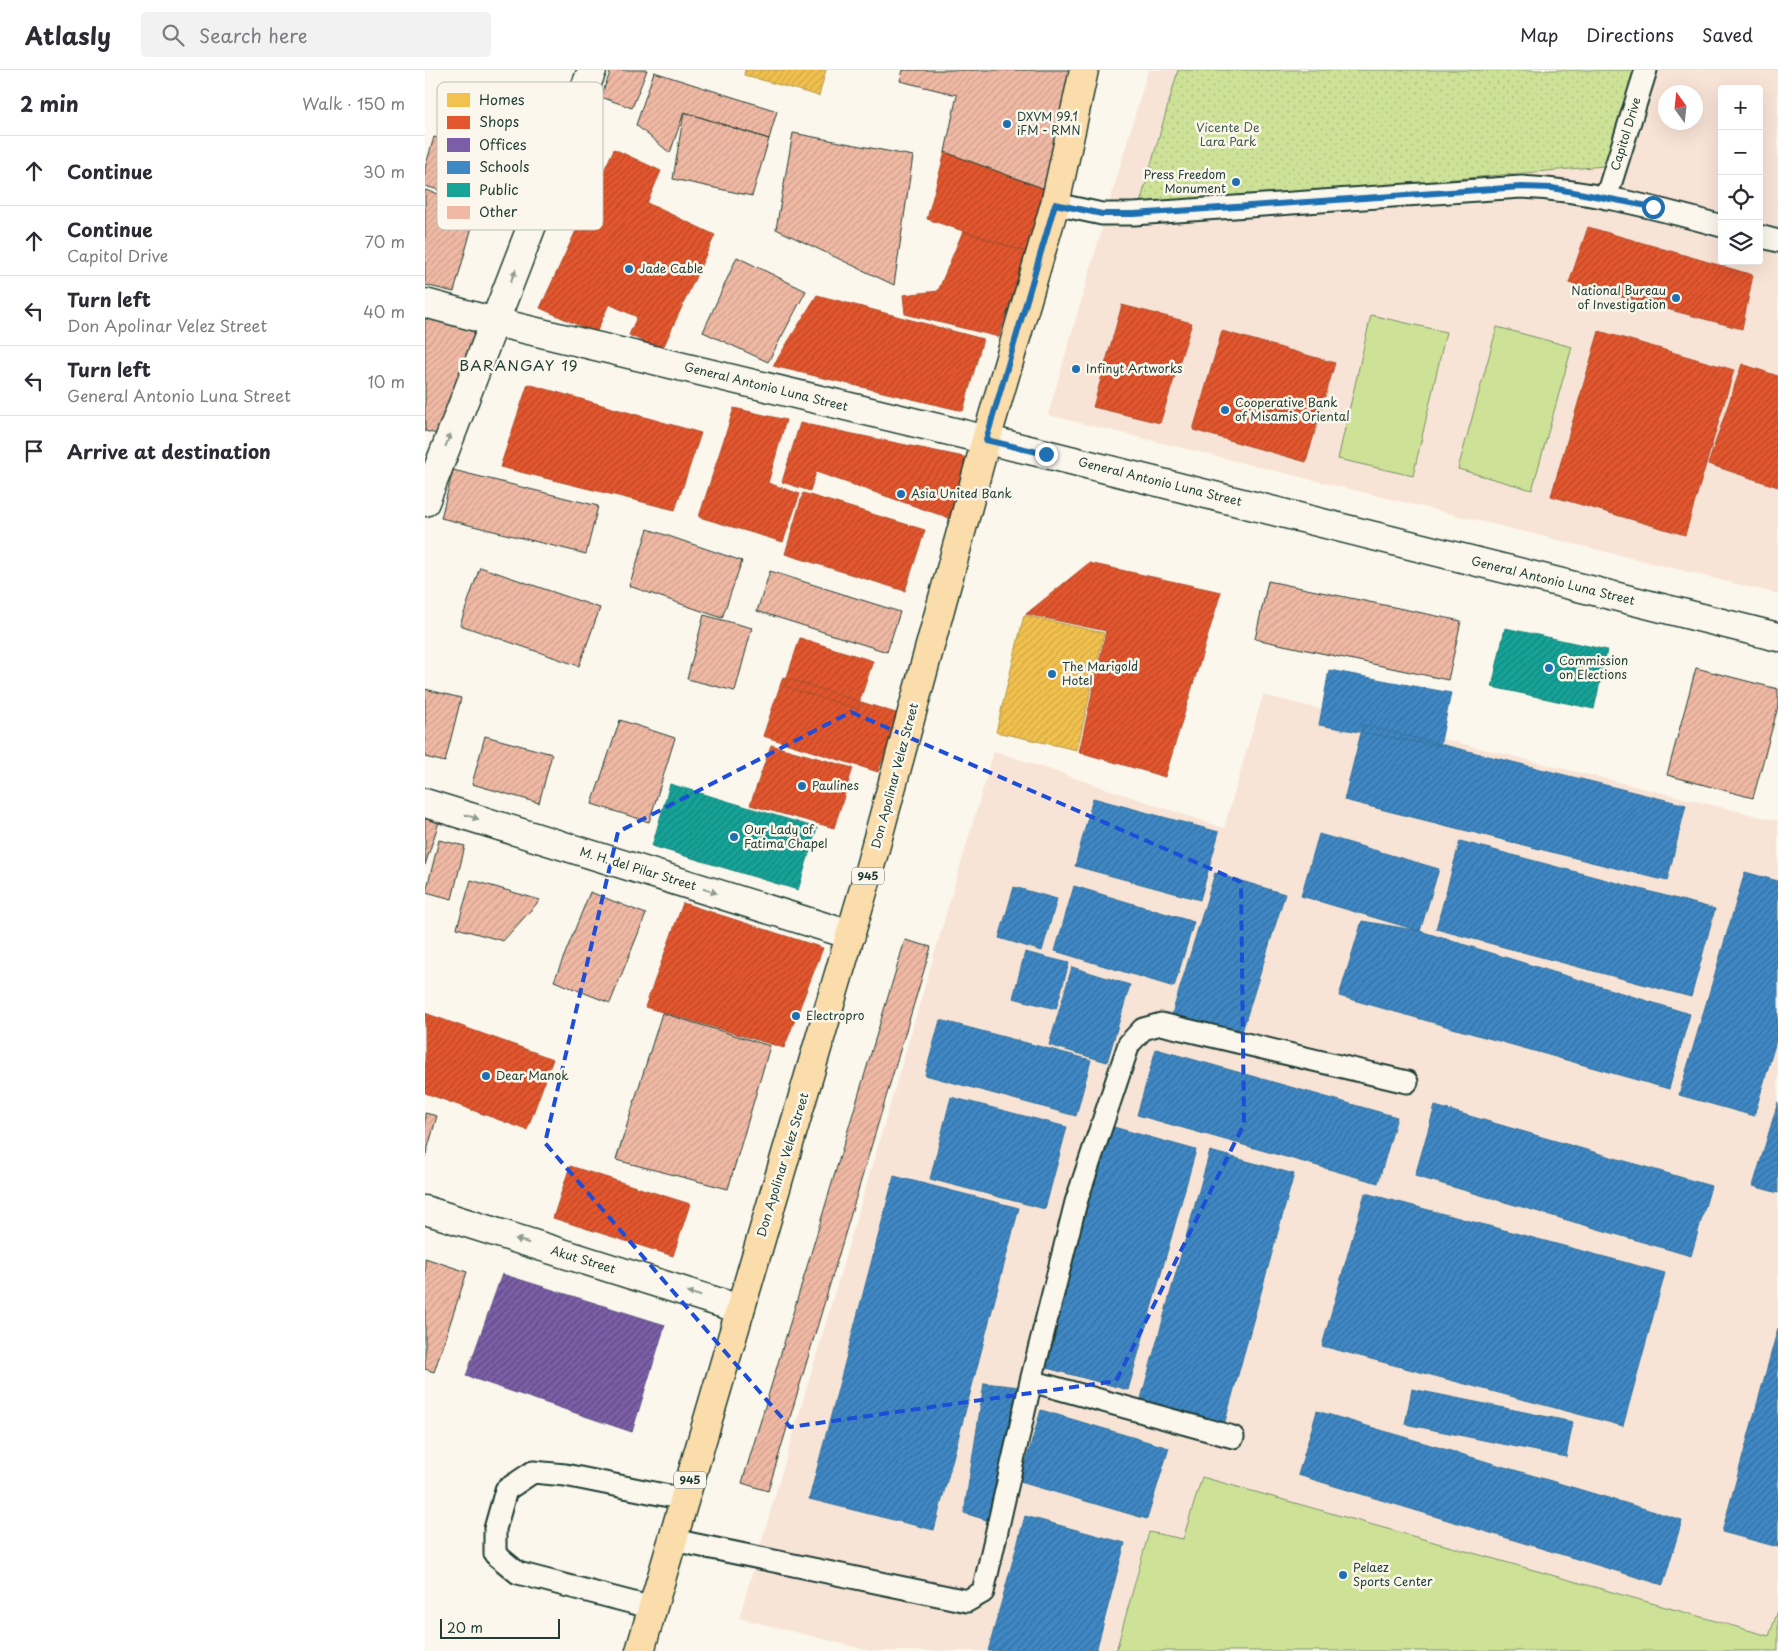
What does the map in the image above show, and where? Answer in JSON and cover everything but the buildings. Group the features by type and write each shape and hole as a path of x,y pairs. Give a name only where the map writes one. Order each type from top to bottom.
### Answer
{"main road":[{"name":"Don Apolinar Velez Street","path":"641,1651 851,934 986,440 1055,204 1085,70"}],"street":[{"path":"587,82 592,70"},
{"path":"425,502 530,230"},
{"name":"General Antonio Luna Street","path":"425,303 495,322 986,440 1778,637"},
{"name":"M. H. del Pilar Street","path":"425,803 851,934"},
{"name":"Akut Street","path":"425,1210 740,1309"}],"lane":[{"name":"Capitol Drive","path":"1606,198 1646,70"},
{"path":"1055,204 1102,214 1134,214 1521,187 1552,188 1606,198 1718,225"},
{"path":"1763,237 1778,240"},
{"path":"673,1540 967,1601 983,1592 1031,1381 1077,1202 1129,1044 1143,1029 1161,1024 1407,1082"},
{"path":"1031,1381 1233,1437"},
{"path":"653,1608 517,1573 495,1554 495,1529 506,1490 533,1472 565,1475 684,1499"}],"highlighted area":[{"path":"851,712 1241,882 1244,1124 1116,1381 790,1427 545,1143 618,832"}],"shaded area":[{"path":"1148,70 1778,70 1778,594 1048,415"},
{"path":"1263,695 1778,821 1778,1611 1769,1636 1202,1477 1183,1539 1148,1532 1116,1651 870,1651 739,1618 994,751 1224,828"}],"green space":[{"name":"Vicente De Lara Park","path":"1178,70 1634,70 1604,166 1139,207"},
{"path":"1371,315 1446,332 1413,476 1338,459"},
{"path":"1497,327 1572,347 1532,490 1458,469"},
{"name":"Pelaez Sports Center","path":"1202,1477 1769,1636 1778,1611 1778,1651 1116,1651 1149,1532 1183,1539"}],"place":[{"name":"DXVM 99.1 iFM - RMN","path":"1007,124"},
{"name":"Press Freedom Monument","path":"1236,182"},
{"name":"Jade Cable","path":"629,269"},
{"name":"National Bureau of Investigation","path":"1676,298"},
{"name":"Infinyt Artworks","path":"1076,369"},
{"name":"Cooperative Bank of Misamis Oriental","path":"1225,410"},
{"name":"Asia United Bank","path":"901,494"},
{"name":"Commission on Elections","path":"1549,668"},
{"name":"The Marigold Hotel","path":"1052,674"},
{"name":"Paulines","path":"802,786"},
{"name":"Our Lady of Fatima Chapel","path":"734,837"},
{"name":"Electropro","path":"796,1016"},
{"name":"Dear Manok","path":"486,1076"},
{"name":"Pelaez Sports Center","path":"1343,1575"}],"district":[{"name":"BARANGAY 19","path":"519,366"}],"route":[{"path":"1046,454 986,440 1055,204 1102,214 1134,214 1521,187 1552,188 1653,207"}]}
